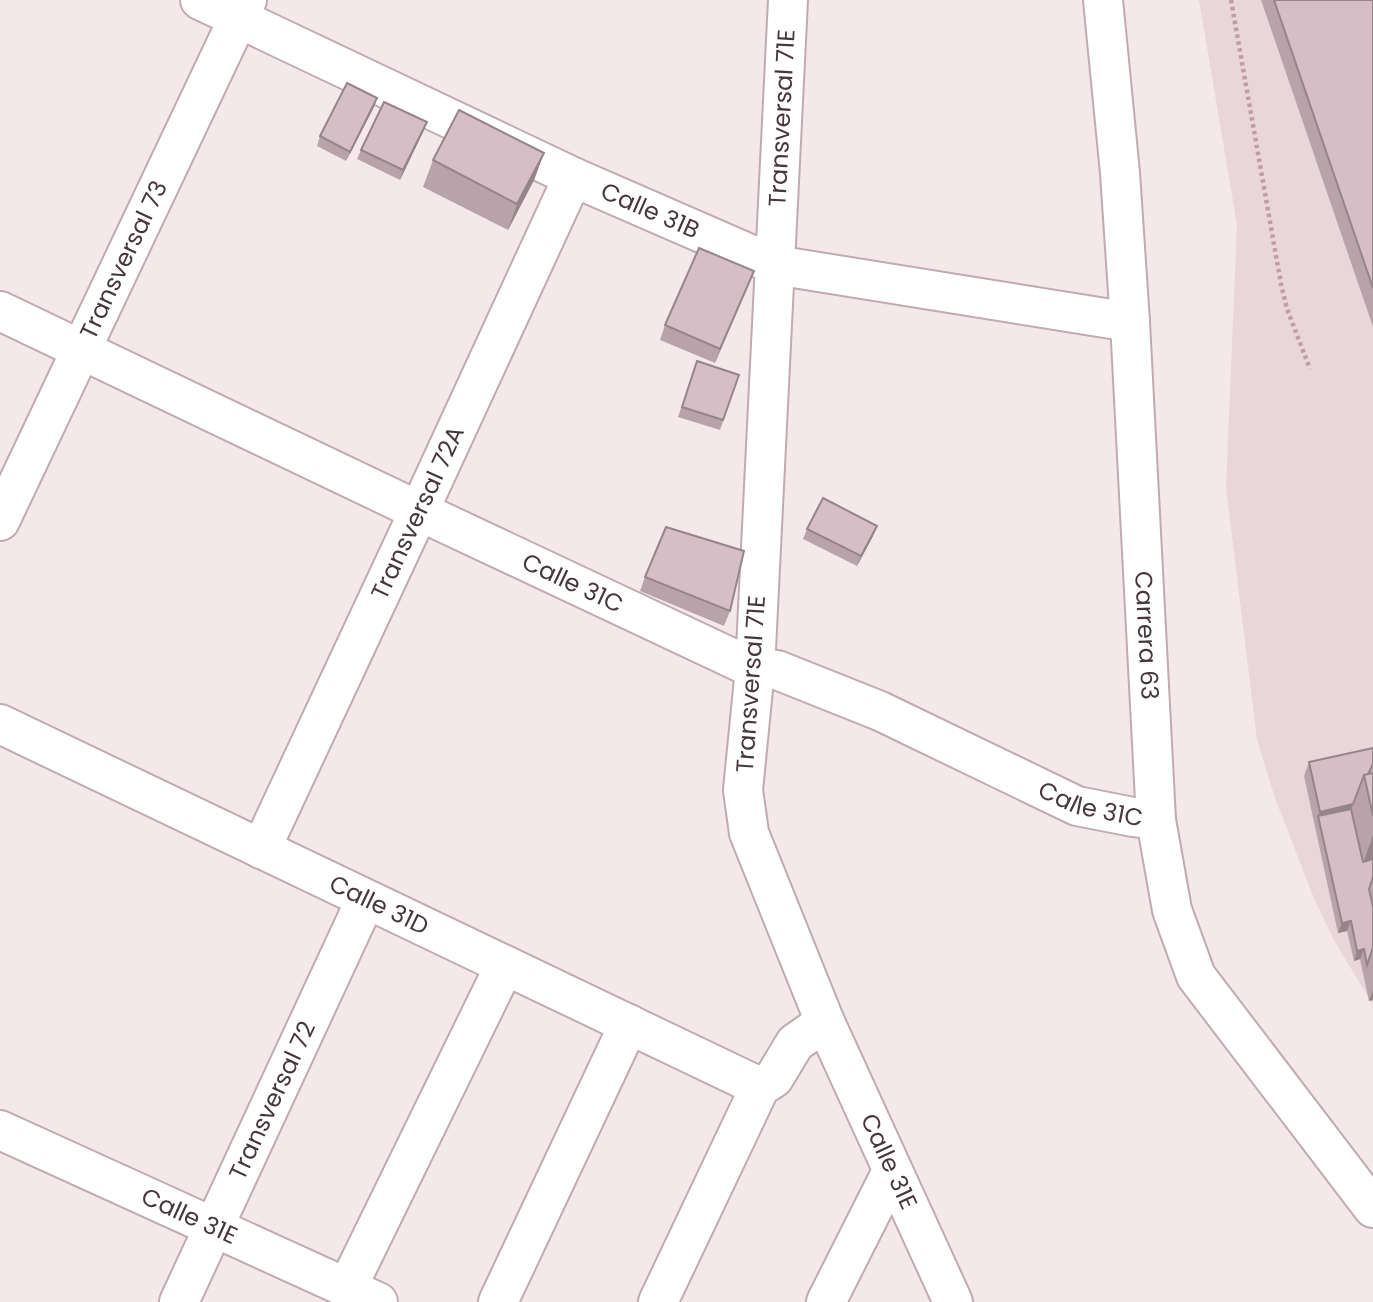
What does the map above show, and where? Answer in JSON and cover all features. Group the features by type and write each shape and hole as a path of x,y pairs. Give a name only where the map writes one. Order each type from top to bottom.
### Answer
{"street":[{"name":"Calle 31B","path":"200,0 243,9 573,177 775,265 1130,322"},
{"name":"Transversal 71E","path":"788,0 755,669 743,790 749,833 825,1022"},
{"name":"Carrera 63","path":"1103,0 1120,173 1130,322 1156,820 1172,910 1196,976 1373,1208"},
{"name":"Transversal 73","path":"0,521 243,9"},
{"name":"Transversal 72A","path":"261,849 573,177"},
{"name":"Calle 31C","path":"0,311 755,669 777,670 880,710 1077,806 1156,820"},
{"name":"Calle 31D","path":"0,724 760,1087"},
{"name":"Transversal 72","path":"178,1302 366,899"},
{"path":"363,1295 505,965"},
{"path":"658,1302 760,1087 774,1078 795,1043 825,1022"},
{"name":"Calle 31E","path":"825,1022 953,1302"},
{"path":"498,1302 629,1024"},
{"name":"Calle 31E","path":"0,1130 363,1295"},
{"path":"826,1302 892,1171"}],"path":[{"path":"1231,0 1281,284 1287,309 1310,369"}],"shaded area":[{"path":"1199,0 1261,0 1373,327 1373,1005 1335,942 1315,901 1275,798 1257,740 1226,487 1237,225"}],"building":[{"path":"1274,0 1373,0 1373,288"},
{"path":"347,83 377,98 350,152 320,136"},
{"path":"384,102 427,122 403,170 361,150"},
{"path":"459,110 544,153 517,204 433,160"},
{"path":"699,248 754,271 720,349 665,325"},
{"path":"697,361 739,375 723,420 682,407"},
{"path":"823,498 877,526 861,556 807,529"},
{"path":"666,527 744,551 730,611 645,577"},
{"path":"1373,748 1373,764 1368,774 1364,775 1353,804 1320,812 1309,762"},
{"path":"1373,773 1373,816 1364,775"},
{"path":"1351,809 1363,862 1373,859 1373,877 1369,889 1373,907 1373,947 1367,965 1364,949 1357,951 1351,921 1342,923 1318,816"}]}
